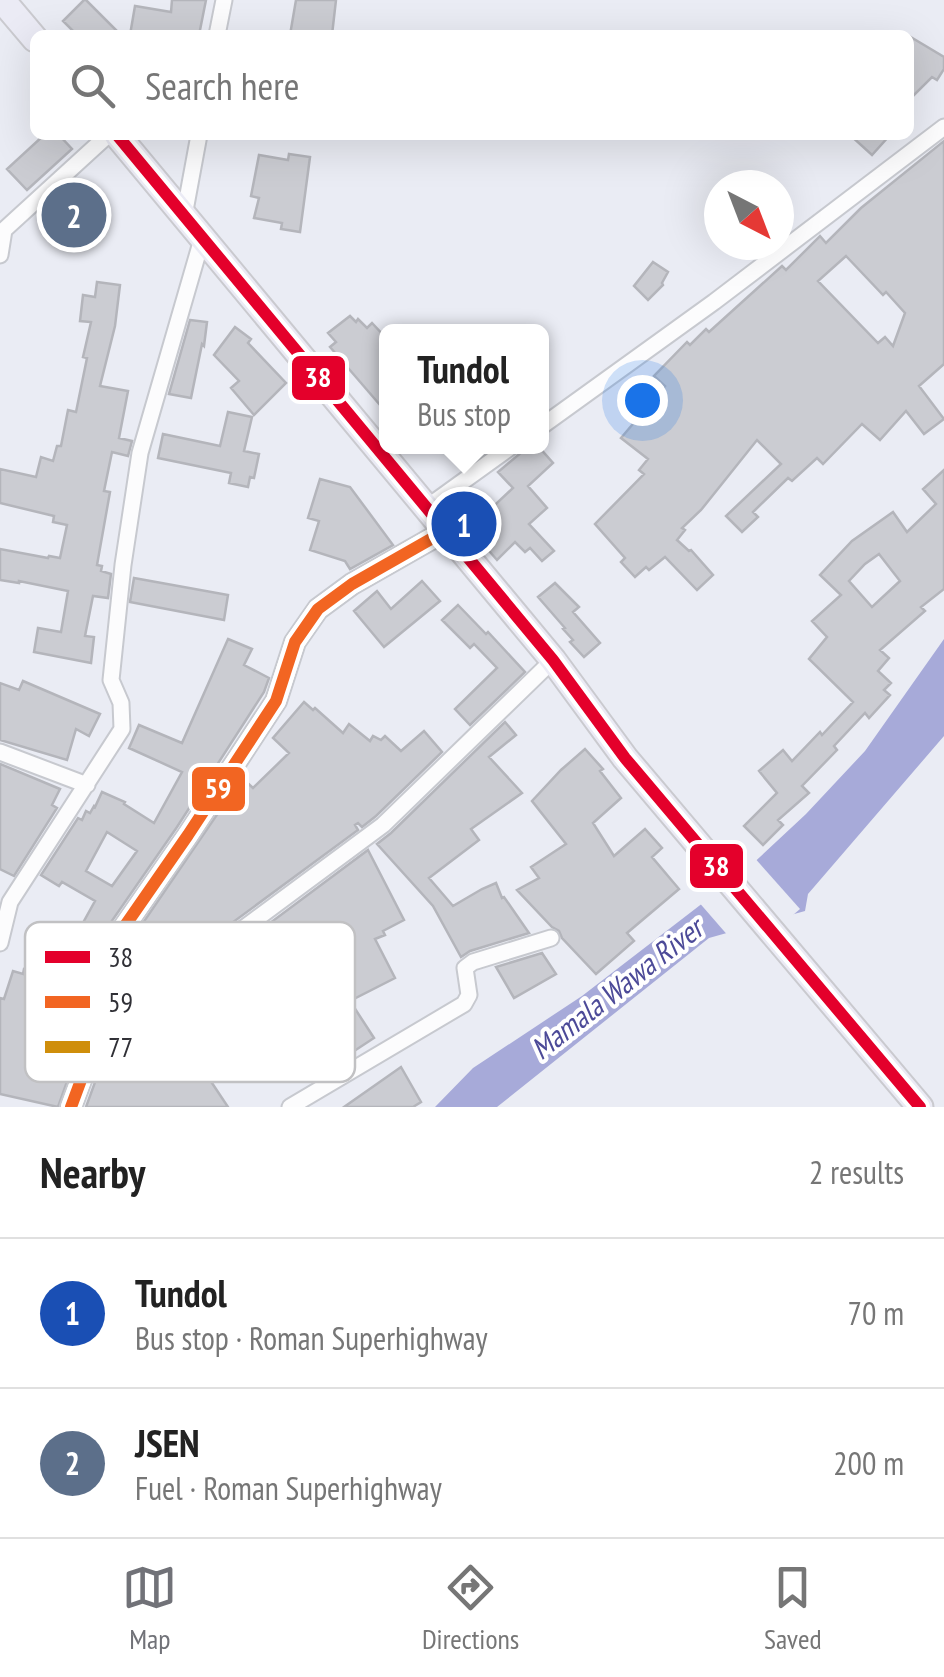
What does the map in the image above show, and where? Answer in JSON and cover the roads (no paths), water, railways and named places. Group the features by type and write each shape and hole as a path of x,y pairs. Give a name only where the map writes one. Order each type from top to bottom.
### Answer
{"main road":[{"path":"10,9 30,33"},
{"path":"121,140 379,452"},
{"path":"381,454 553,660 625,758 920,1107"}],"street":[{"path":"218,30 224,0"},
{"path":"549,421 714,302 944,126"},
{"path":"0,255 2,230 102,140"},
{"path":"184,216 198,140"},
{"path":"0,943 10,902 122,729 121,704 111,680 122,565 140,453 202,239"},
{"path":"426,508 501,454"},
{"path":"128,922 276,702 295,642 318,609 352,584 445,532"},
{"path":"253,922 383,826 553,660"},
{"path":"0,752 87,785"},
{"path":"355,1069 464,1004 469,995 466,968 473,962 551,938"},
{"path":"71,1107 80,1082"},
{"path":"290,1107 332,1082"}],"water":[{"name":"Mamala Wawa River","path":"944,639 944,736 808,894 805,911 709,938 497,1107 435,1107 473,1068 582,996 747,869 865,751"}],"place":[{"name":"JSEN","path":"74,215"},
{"name":"Tundol","path":"464,524"}]}
